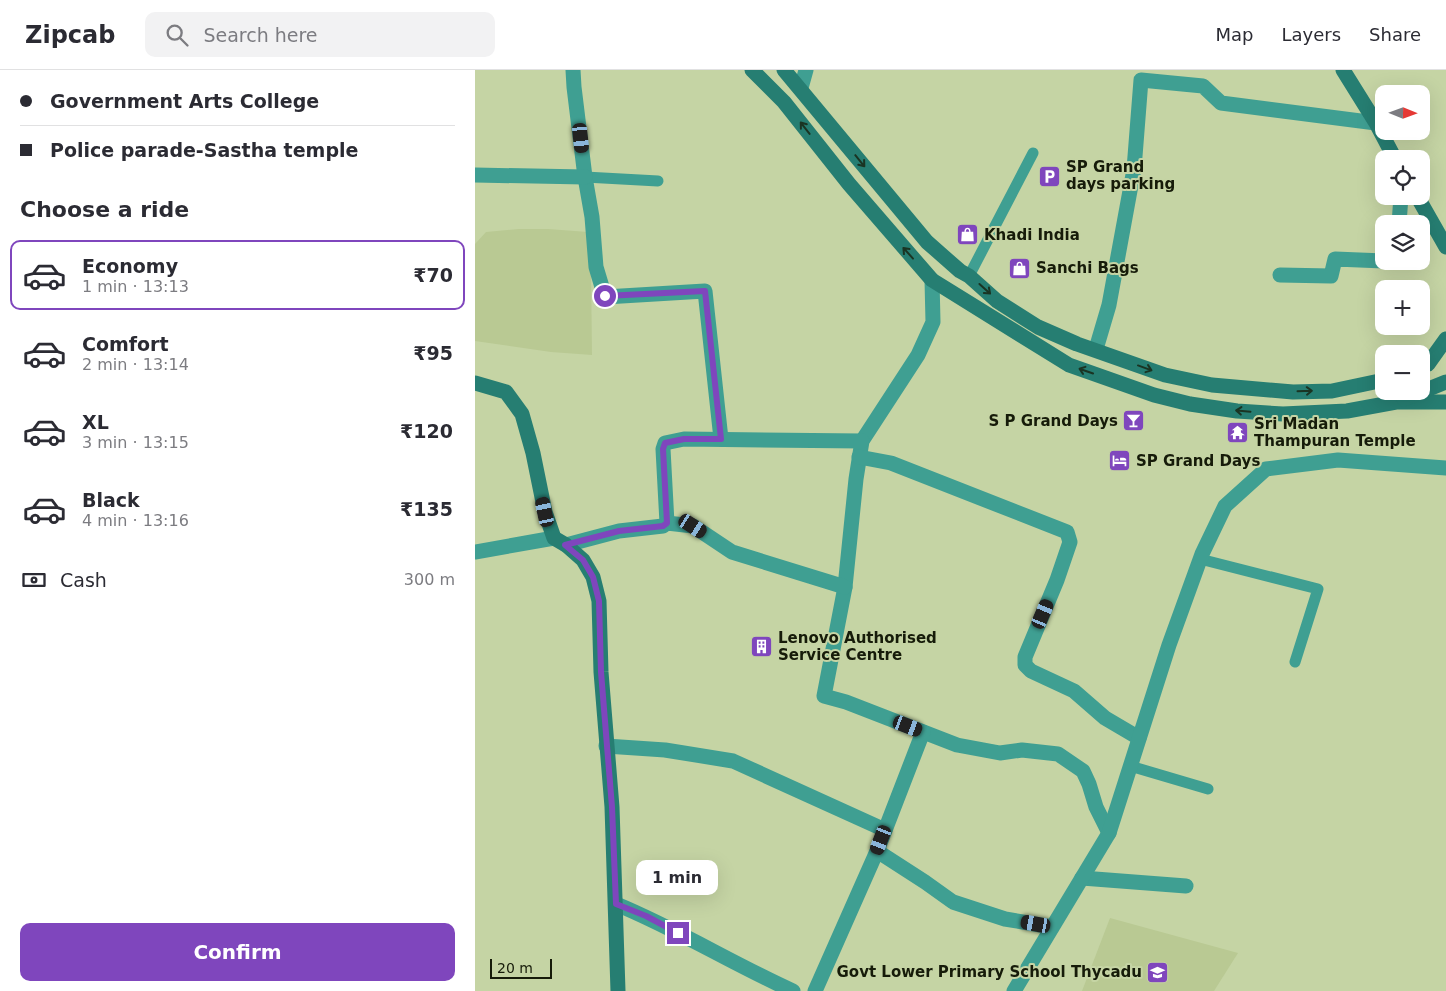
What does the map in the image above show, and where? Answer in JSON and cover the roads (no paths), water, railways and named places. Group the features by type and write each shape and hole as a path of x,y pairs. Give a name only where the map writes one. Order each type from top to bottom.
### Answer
{"main road":[{"path":"752,70 784,102 849,184 932,280 1069,365 1154,395 1199,406 1237,411 1283,414 1347,411 1396,402 1446,402"},
{"path":"784,70 801,88 927,242 959,271 969,276 997,301 1038,327 1077,344 1165,375 1212,385 1293,392 1331,391 1375,382"},
{"path":"1344,71 1375,121"},
{"path":"1422,205 1446,247"},
{"path":"1430,360 1446,339"},
{"path":"1430,363 1446,354"},
{"path":"1396,402 1446,382"},
{"path":"475,383 506,392 522,414 533,453 545,512 560,541 583,560 593,577 599,601 601,672 612,807 619,991"}],"street":[{"path":"573,70 585,177 592,217 596,267 605,296 705,291 721,439"},
{"path":"801,88 806,70"},
{"path":"1096,350 1109,305 1135,162 1141,80 1203,86 1221,103 1375,123"},
{"path":"475,175 585,177"},
{"path":"1280,275 1331,276 1335,259 1375,261"},
{"path":"932,280 933,322 918,355 862,441 845,587 824,696 846,702 957,744 1000,753 1022,750 1058,754 1083,771 1096,807 1109,833"},
{"path":"667,523 663,449 665,443 684,439 862,441"},
{"path":"859,457 891,463 1067,532 1070,542 1057,580 1025,657 1025,665 1031,671 1074,691 1105,718 1139,738"},
{"path":"1014,991 1109,833 1169,645 1200,559 1225,506 1266,469 1338,460 1446,468"},
{"path":"475,552 663,526 667,523 693,526 732,552 845,587"},
{"path":"815,991 877,851 923,732"},
{"path":"606,746 665,750 733,760 885,830"},
{"path":"877,851 953,902 1005,919 1052,927"},
{"path":"1082,878 1186,886"},
{"path":"616,904 646,916 758,975 793,991"}],"lane":[{"path":"969,276 1033,153"},
{"path":"585,177 658,180"},
{"path":"1200,559 1318,589 1295,662"},
{"path":"1130,766 1208,789"}],"place":[{"name":"SP Grand days parking","path":"1050,176"},
{"name":"Khadi India","path":"968,235"},
{"name":"Sanchi Bags","path":"1020,268"},
{"name":"S P Grand Days","path":"1134,421"},
{"name":"Sri Madan Thampuran Temple","path":"1238,433"},
{"name":"SP Grand Days","path":"1120,461"},
{"name":"Lenovo Authorised Service Centre","path":"762,647"},
{"name":"Govt Lower Primary School Thycadu","path":"1158,972"}]}
